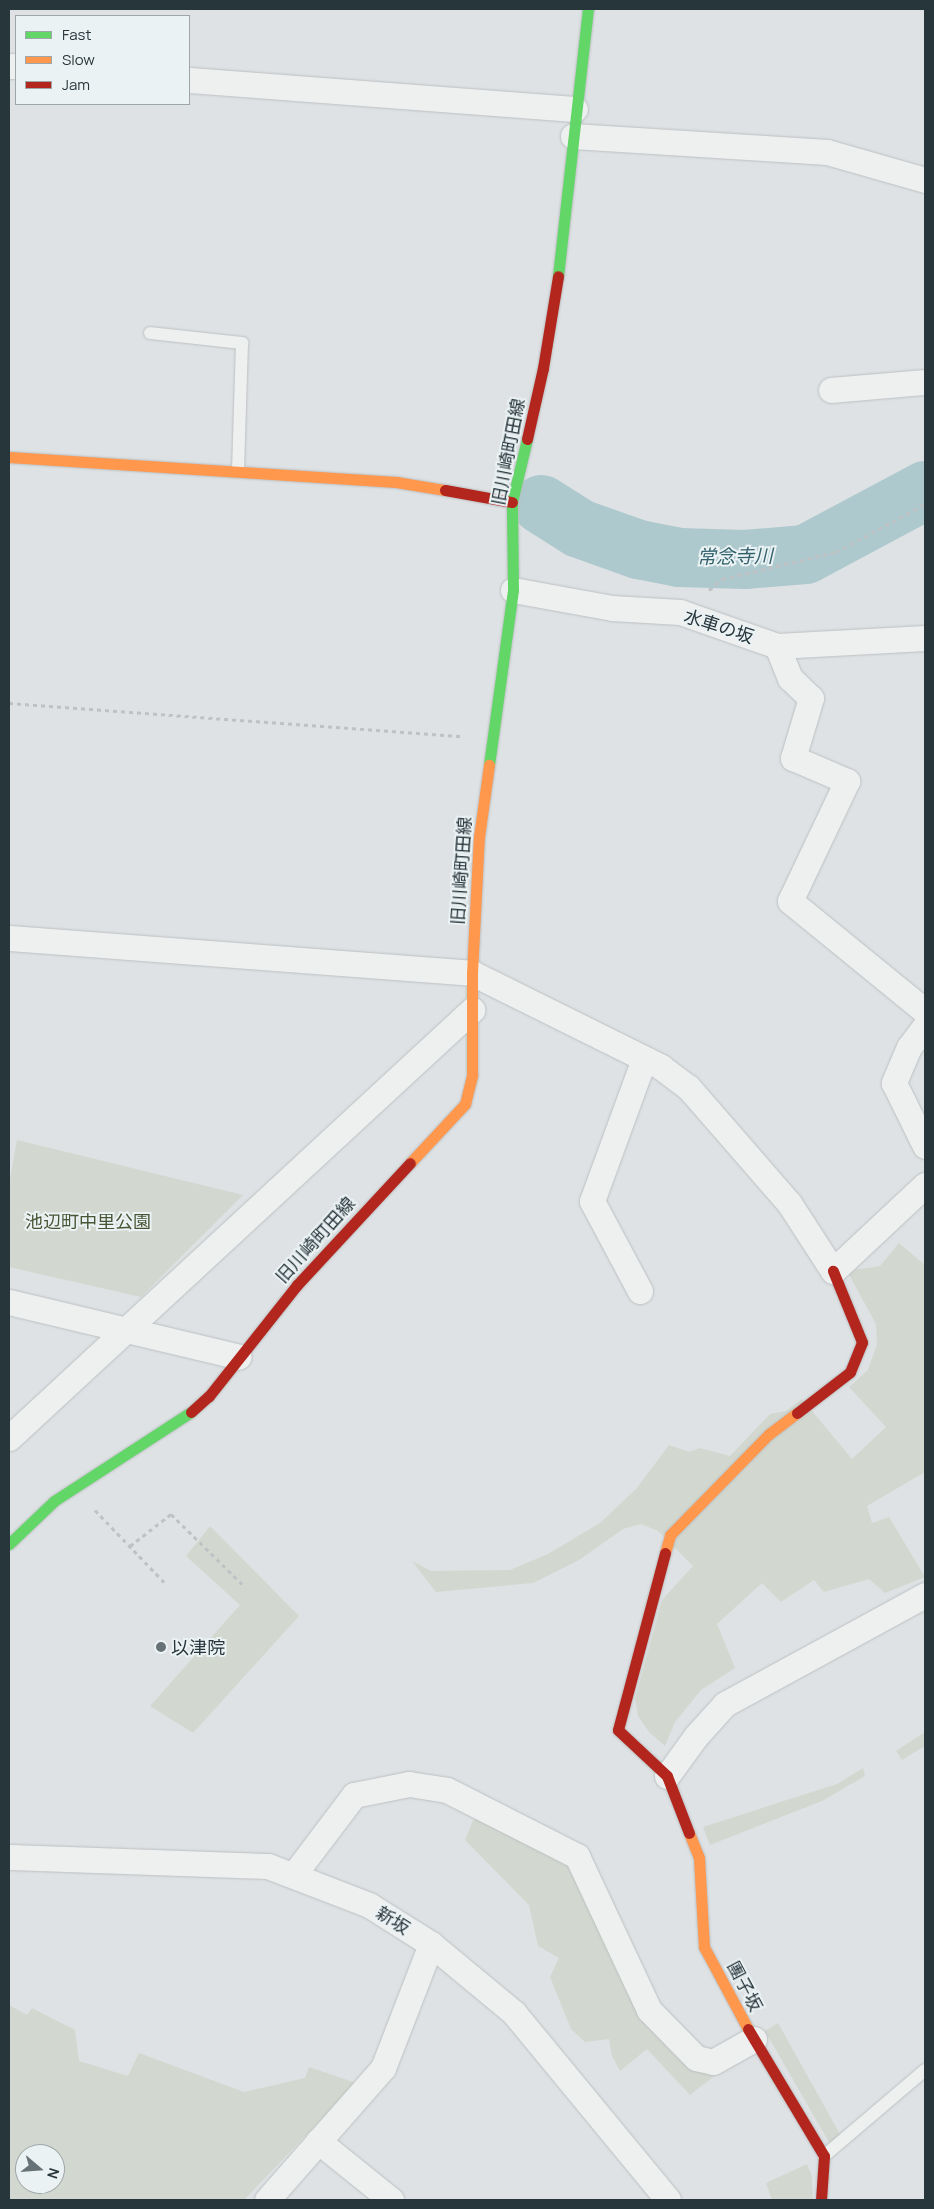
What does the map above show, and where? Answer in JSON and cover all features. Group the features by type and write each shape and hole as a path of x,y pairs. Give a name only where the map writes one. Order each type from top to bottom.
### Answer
{"main road":[{"name":"旧川崎町田線","path":"9,1544 54,1501 176,1424 209,1396 297,1285 465,1104 472,1075 472,973 479,837 513,590 512,502 543,368 558,278 575,109 588,9"},
{"path":"9,457 396,482 512,502"},
{"path":"667,1776 618,1730 670,1535 769,1434 850,1372 862,1342 833,1271"},
{"name":"團子坂","path":"667,1776 699,1858 704,1947 754,2040 824,2156"},
{"path":"821,2200 824,2156"}],"street":[{"path":"190,80 575,109"},
{"path":"573,136 827,152 925,180"},
{"path":"831,390 925,382"},
{"name":"水車の坂","path":"513,590 612,608 680,612 777,646 925,638"},
{"path":"777,646 790,678 811,698 793,758 848,782 790,901 925,1011"},
{"path":"9,938 472,973 644,1059 688,1087 789,1203 833,1271 925,1185"},
{"path":"9,1438 472,1010"},
{"path":"925,1026 909,1047 894,1083 925,1146"},
{"path":"640,1291 592,1201 644,1059"},
{"path":"9,1302 239,1357"},
{"path":"667,1776 696,1736 725,1704 925,1595"},
{"path":"294,1873 354,1795 409,1784 447,1790 577,1856 649,2010 696,2058 713,2062 754,2040"},
{"name":"新坂","path":"9,1857 268,1866 294,1873 369,1905 431,1944 514,2012 668,2200"},
{"path":"267,2200 383,2068 431,1944"},
{"path":"318,2141 391,2200"}],"lane":[{"path":"150,334 242,343 238,471"},
{"path":"824,2156 925,2070"}],"path":[{"path":"680,612 722,579 836,552 925,504"},
{"path":"9,703 465,736"},
{"path":"74,1488 166,1584"},
{"path":"130,1546 171,1514 245,1587"}],"green space":[{"name":"池辺町中里公園","path":"17,1140 243,1195 141,1297 9,1267 9,1185"},
{"path":"899,1243 925,1265 925,1472 867,1506 872,1523 889,1517 925,1577 885,1593 869,1579 824,1592 814,1580 781,1602 762,1583 717,1624 735,1668 701,1690 675,1722 665,1746 649,1732 638,1716 635,1699 662,1600 693,1566 658,1531 641,1524 623,1529 579,1560 533,1583 436,1592 412,1561 431,1571 510,1570 548,1554 600,1523 636,1489 669,1445 689,1452 700,1448 730,1456 770,1414 786,1411 802,1399 852,1459 886,1427 849,1387 868,1370 877,1344 876,1324 847,1271 880,1266"},
{"path":"210,1526 299,1616 193,1733 150,1706 240,1605 186,1556"},
{"path":"925,1732 925,1746 902,1760 896,1751"},
{"path":"863,1768 865,1776 822,1801 710,1845 703,1827 837,1784"},
{"path":"477,1811 573,1856 692,2066 718,2073 690,2095 647,2049 620,2071 612,2056 609,2039 585,2042 571,2029 550,1977 559,1958 538,1946 529,1905 465,1840"},
{"path":"9,2005 27,2015 32,2008 75,2030 79,2061 128,2076 139,2053 244,2092 305,2078 309,2067 356,2083 245,2199 9,2200"},
{"path":"778,2023 841,2136 830,2144 765,2031"},
{"path":"807,2164 812,2176 813,2200 772,2200 766,2183"}],"waterway":[{"name":"常念寺川","path":"541,504 579,528 638,549 679,557 744,559 805,554 925,490"}],"traffic: fast":[{"path":"558,276 588,9"},
{"path":"489,765 513,590 512,502 527,439"},
{"path":"9,1544 54,1501 191,1412"}],"traffic: slow":[{"path":"9,457 396,482 445,490"},
{"path":"410,1163 465,1104 472,1075 472,973 479,837 489,765"},
{"path":"665,1553 670,1535 769,1434 797,1413"},
{"path":"689,1833 699,1858 704,1947 748,2029"}],"traffic: jam":[{"path":"527,439 543,368 558,276"},
{"path":"445,490 512,502"},
{"path":"191,1412 209,1396 297,1285 410,1163"},
{"path":"797,1413 850,1372 862,1342 833,1271"},
{"path":"665,1553 618,1730 667,1776 689,1833"},
{"path":"748,2029 824,2156 821,2200"}],"place":[{"name":"以津院","path":"161,1647"}]}
